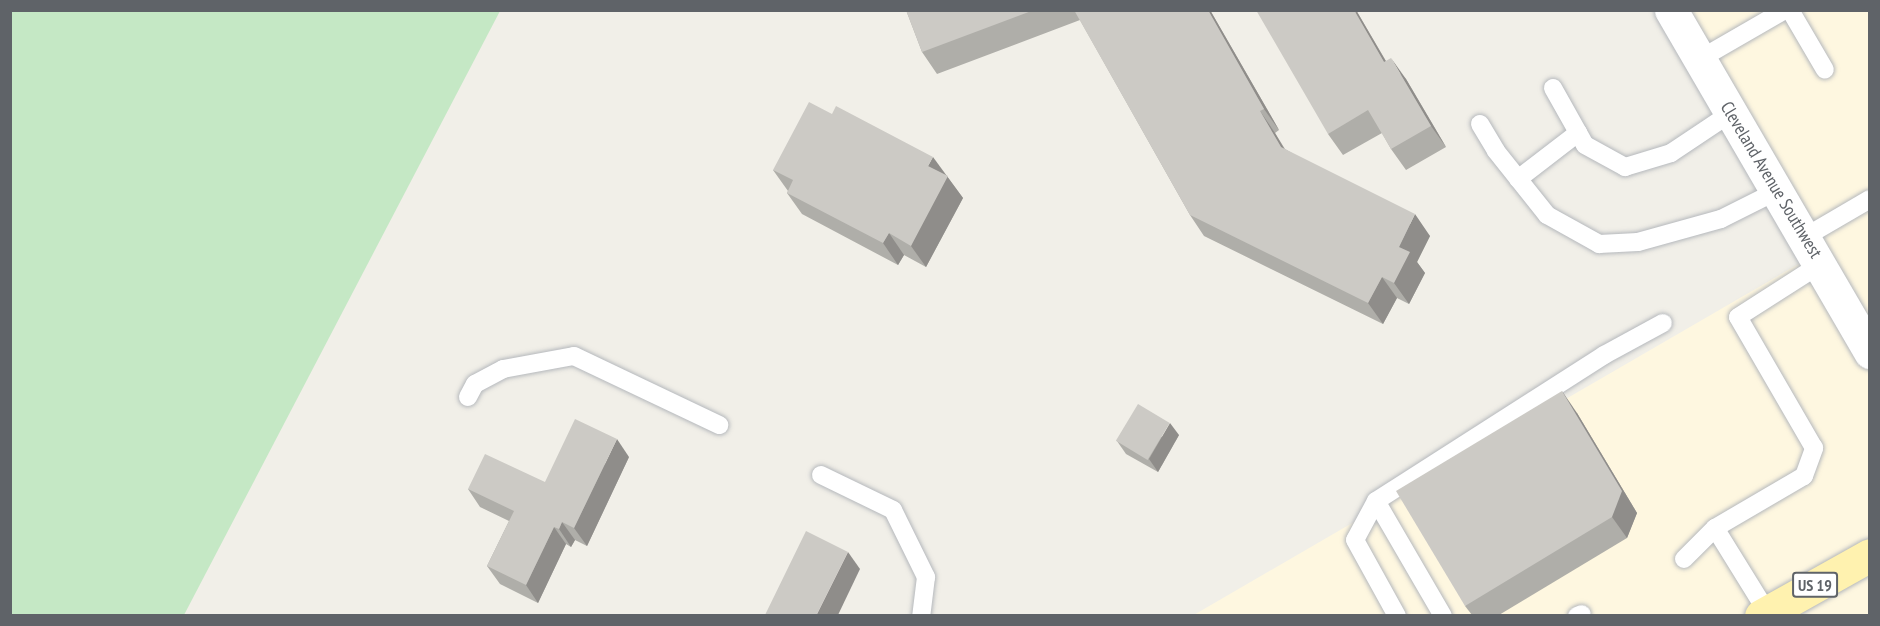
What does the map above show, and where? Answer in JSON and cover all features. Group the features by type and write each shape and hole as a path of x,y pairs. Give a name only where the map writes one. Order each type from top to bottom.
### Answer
{"main road":[{"name":"Cleveland Avenue Southwest","path":"1671,10 1813,251 1869,352"},
{"name":"US 19","path":"1764,614 1869,555"}],"lane":[{"path":"1700,59 1785,10"},
{"path":"1790,10 1825,70"},
{"path":"1553,88 1585,145 1624,167 1671,153 1731,113"},
{"path":"1480,124 1518,179 1547,215 1599,244 1638,242 1720,219 1778,191"},
{"path":"1518,179 1578,133"},
{"path":"1684,559 1715,528 1804,476 1814,448 1738,316 1869,199"},
{"path":"1397,615 1355,540 1376,501 1605,355 1663,323"},
{"path":"468,397 475,384 502,369 574,356 719,425"},
{"path":"821,475 893,510 926,577 921,615"},
{"path":"1376,501 1443,615"},
{"path":"1715,528 1764,614"}],"shaded area":[{"path":"1675,11 1869,11 1869,615 1192,616 1807,259"}],"green space":[{"path":"10,11 500,11 184,615 11,615"}],"building":[{"path":"906,10 1034,10 922,52"},
{"path":"1074,10 1208,10 1264,109 1260,111 1281,147 1415,214 1399,247 1410,252 1394,283 1382,277 1368,303 1190,215"},
{"path":"1256,10 1354,10 1384,62 1391,58 1431,126 1391,149 1368,110 1328,134"},
{"path":"809,102 832,114 836,106 933,157 928,166 948,176 911,246 889,233 883,243 787,193 793,180 773,170"},
{"path":"1562,391 1622,491 1612,517 1465,606 1396,491"},
{"path":"1138,404 1170,423 1148,460 1116,441"},
{"path":"575,419 617,439 574,528 562,522 559,529 554,527 526,585 487,566 514,511 468,489 485,454 545,482"},
{"path":"806,531 848,552 817,614 820,615 765,615"}]}
